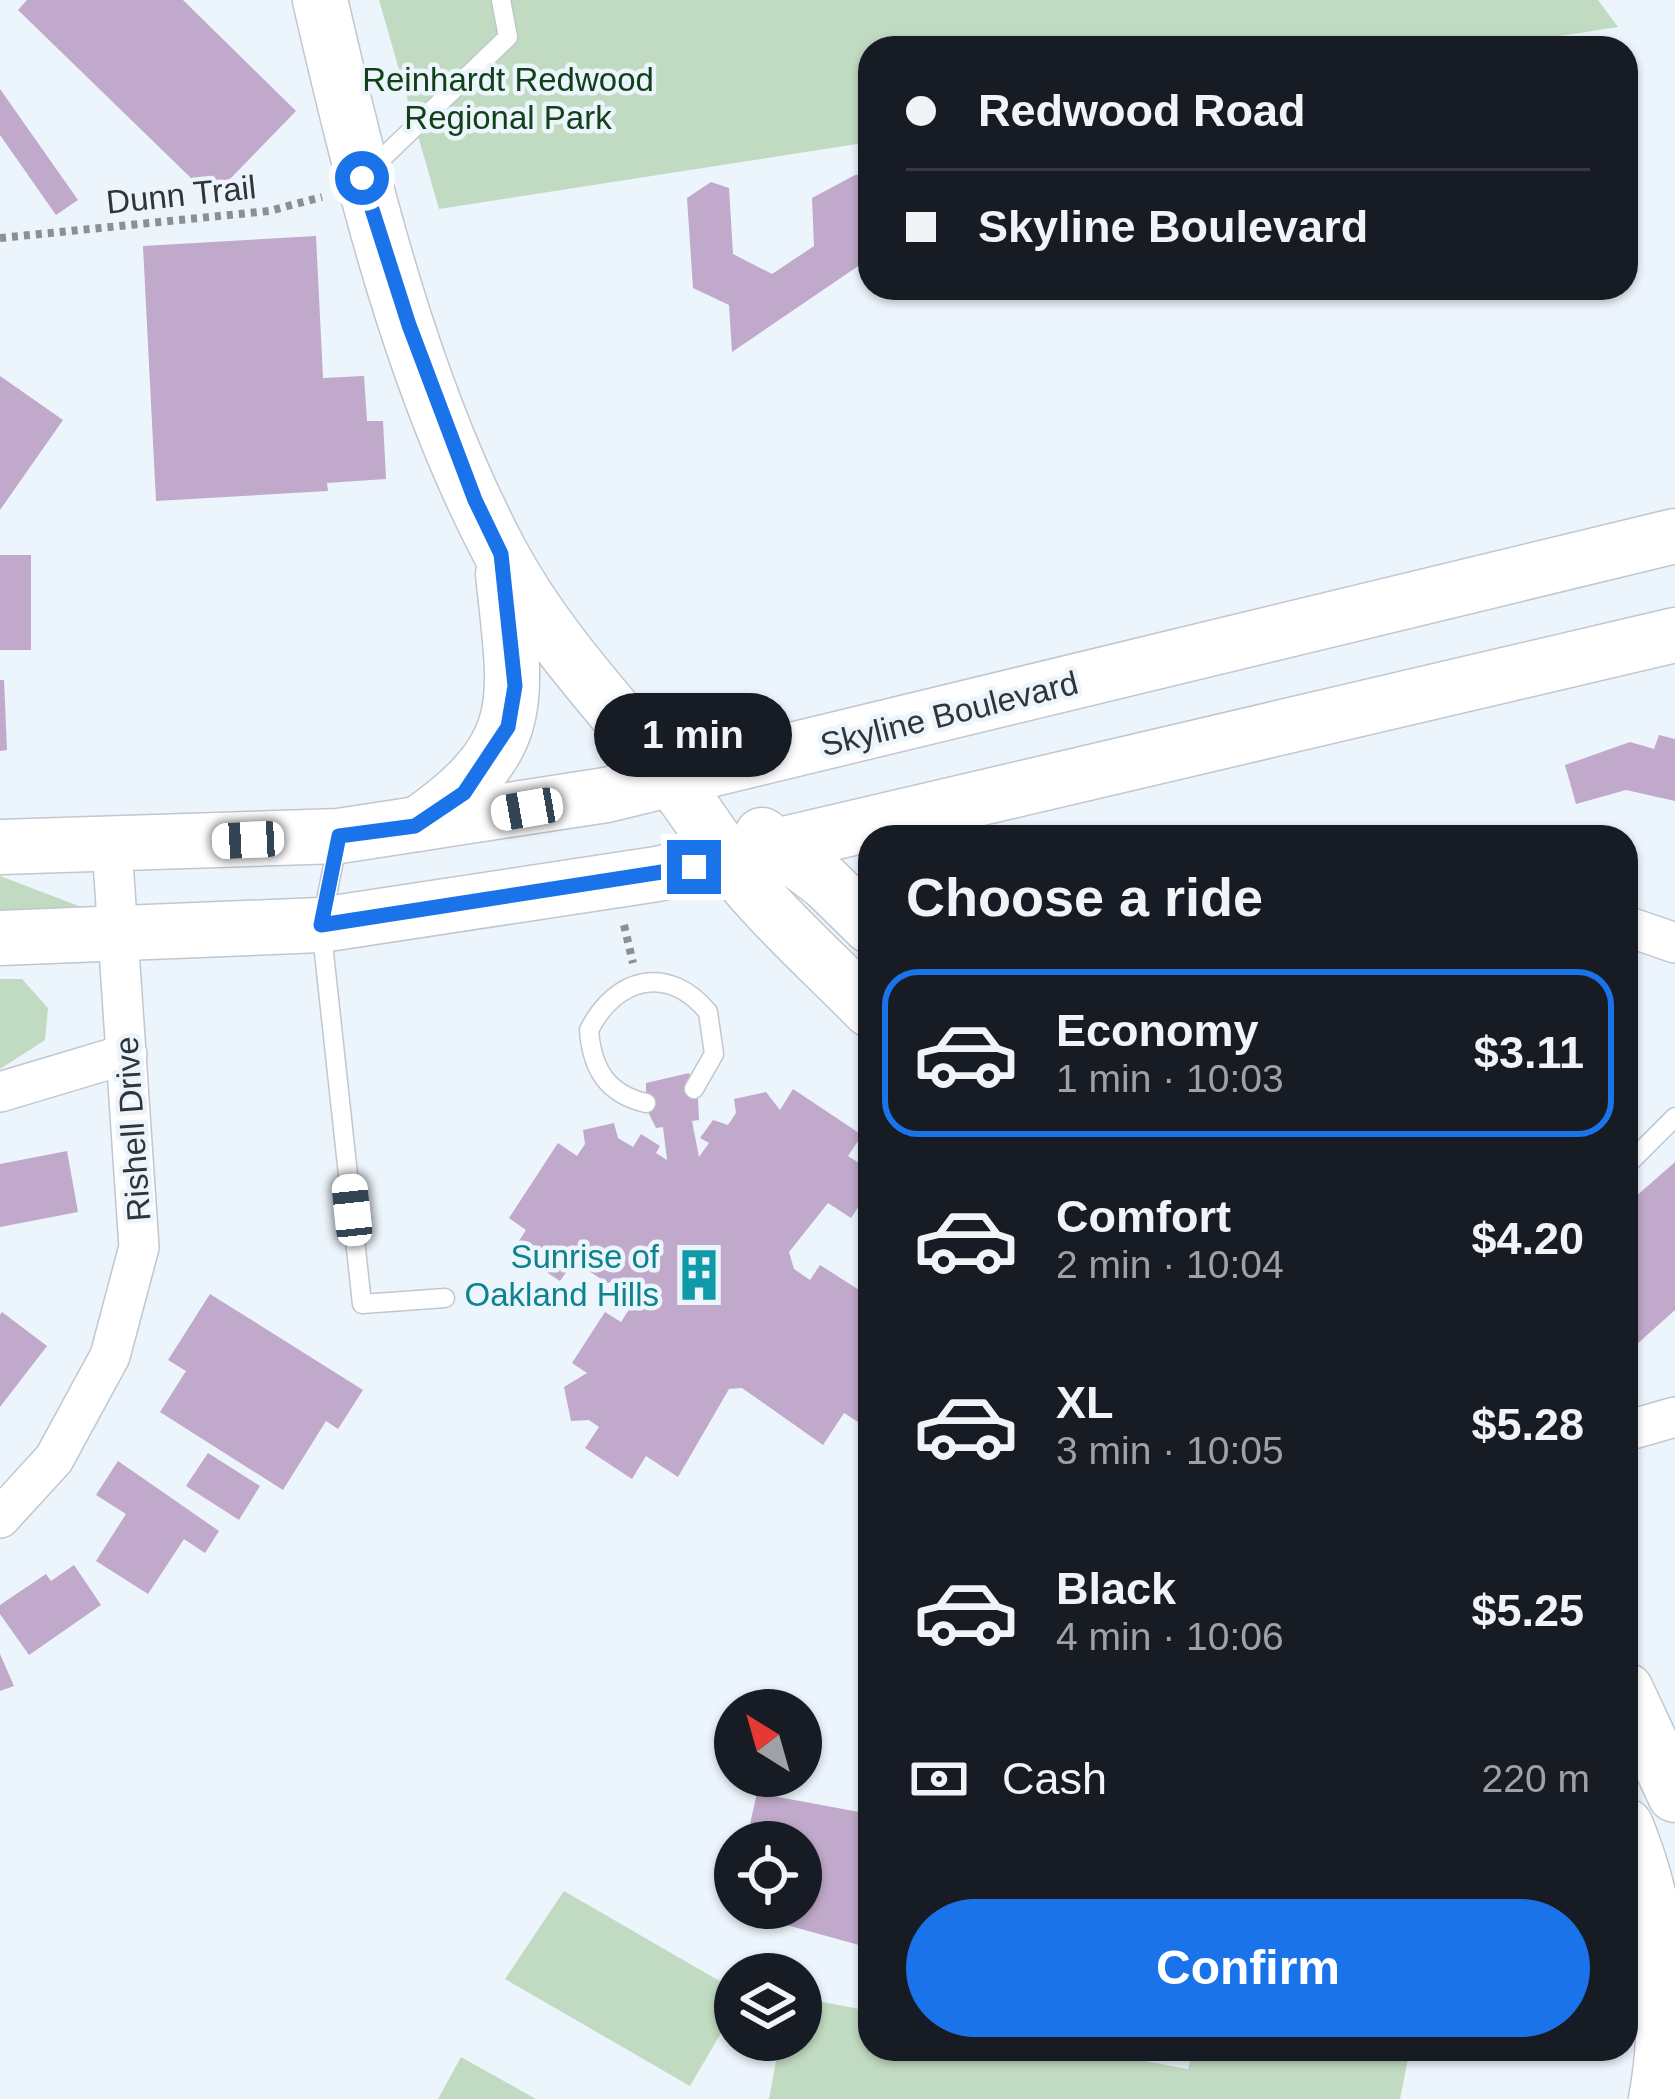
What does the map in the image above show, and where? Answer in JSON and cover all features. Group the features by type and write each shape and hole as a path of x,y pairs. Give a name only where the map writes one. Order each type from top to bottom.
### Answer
{"main road":[{"path":"320,0 362,178 417,346 475,500 501,554 543,625 672,781 758,898 858,998"},
{"name":"Skyline Boulevard","path":"0,847 339,836 672,781 1675,536"},
{"path":"415,826 464,793 508,727 515,686 501,554"},
{"path":"922,822 1675,635"},
{"path":"672,781 783,847 858,915"},
{"path":"0,938 118,937 321,925 614,881 858,834"},
{"path":"1638,1716 1675,1796"},
{"path":"1638,1855 1661,1970 1662,2068 1656,2099"}],"street":[{"name":"Rishell Drive","path":"0,1518 54,1459 110,1356 139,1247 112,846"},
{"path":"1638,930 1675,944"},
{"path":"0,1092 127,1054"},
{"path":"1638,1428 1675,1417"}],"lane":[{"path":"362,178 508,37 501,0"},
{"path":"339,836 321,925 362,1304 445,1298"},
{"path":"646,1103 611,1089 598,1072 590,1030 614,993 637,982 676,983 708,1012 714,1054 694,1089"},
{"path":"1638,1154 1675,1117"}],"path":[{"name":"Dunn Trail","path":"0,238 269,211 328,195 362,178"},
{"path":"614,881 637,982"}],"green space":[{"name":"Reinhardt Redwood Regional Park","path":"379,0 1598,0 1618,27 1560,36 858,36 858,144 439,209"},
{"path":"0,876 84,908 0,913"},
{"path":"0,979 22,979 48,1008 45,1040 0,1069"},
{"path":"564,1891 714,1978 714,2045 690,2086 505,1979"},
{"path":"822,2002 858,2009 858,2061 1145,2061 1188,2069 1190,2061 1408,2061 1400,2099 769,2099 776,2061 822,2061"},
{"path":"461,2057 536,2099 438,2099"}],"building":[{"path":"27,0 183,0 296,111 229,180 192,179 18,10"},
{"path":"0,89 78,200 56,215 0,135"},
{"path":"855,175 858,266 732,352 729,305 693,288 687,198 711,182 729,188 733,254 772,274 814,246 812,198"},
{"path":"316,236 323,378 364,376 367,421 383,421 386,479 327,483 328,491 156,501 143,246"},
{"path":"0,376 63,420 0,510"},
{"path":"0,555 31,555 31,650 0,650"},
{"path":"0,680 4,680 7,750 0,751"},
{"path":"1659,735 1675,739 1675,801 1626,790 1576,804 1565,765 1630,742 1654,749"},
{"name":"Sunrise of Oakland Hills","path":"689,1073 698,1098 699,1120 692,1121 699,1157 709,1143 700,1138 713,1120 728,1125 736,1113 734,1099 766,1092 780,1110 793,1089 858,1132 848,1156 858,1162 858,1207 851,1218 828,1203 789,1252 794,1269 810,1280 820,1265 858,1289 858,1422 844,1413 823,1445 742,1388 729,1389 678,1477 646,1456 632,1479 585,1448 599,1427 589,1420 571,1421 564,1387 587,1373 572,1363 605,1312 621,1322 635,1300 617,1281 607,1283 574,1261 560,1281 513,1250 526,1230 509,1218 558,1143 577,1156 585,1144 583,1130 614,1123 618,1138 633,1147 641,1134 660,1146 656,1153 667,1160 663,1127 656,1128 646,1108 646,1083"},
{"path":"67,1151 78,1212 0,1227 0,1164"},
{"path":"1675,1162 1675,1310 1638,1343 1638,1194"},
{"path":"210,1294 363,1390 338,1429 326,1421 283,1490 160,1412 186,1371 168,1360"},
{"path":"2,1312 47,1346 0,1407 0,1315"},
{"path":"208,1453 260,1486 239,1520 186,1486"},
{"path":"118,1461 219,1531 205,1553 184,1539 148,1594 96,1561 126,1514 96,1495"},
{"path":"74,1565 101,1605 29,1655 0,1614 0,1605 46,1574 51,1581"},
{"path":"0,1654 14,1686 0,1691"},
{"path":"756,1797 858,1812 858,1945 801,1929 822,1929 822,1821 751,1821"}],"place":[{"name":"Sunrise of Oakland Hills","path":"699,1275"}],"route":[{"path":"362,178 409,325 475,500 501,554 515,686 508,727 487,765 464,793 415,826 339,836 321,925 694,867"}]}
